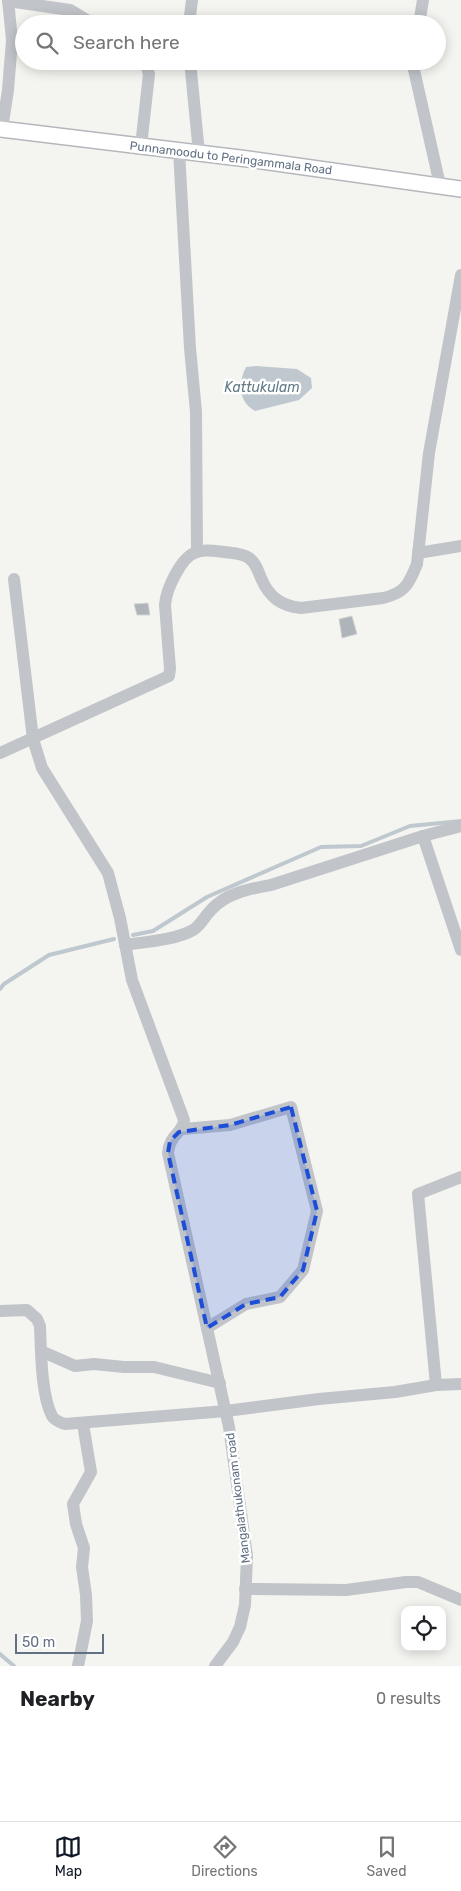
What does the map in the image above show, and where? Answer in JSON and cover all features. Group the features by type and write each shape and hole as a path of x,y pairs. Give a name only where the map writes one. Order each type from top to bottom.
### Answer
{"main road":[{"name":"Punnamoodu to Peringammala Road","path":"1,129 199,153 461,189"}],"street":[{"path":"190,15 192,0"},
{"path":"420,15 423,0"},
{"path":"1,129 8,90 12,40 8,1 70,10 78,15"},
{"path":"141,146 149,74 147,70"},
{"path":"191,70 199,153"},
{"path":"414,70 440,185"},
{"path":"179,151 190,348 196,412 197,552"},
{"path":"0,752 33,739 169,676 165,605 168,587 186,558 197,552 238,553 249,558 255,565 262,582 271,595 288,607 301,608 396,595 404,588 417,564 429,453 461,275"},
{"path":"418,552 461,546"},
{"path":"14,579 33,739 42,768 108,874 120,918 132,980 180,1106 184,1120 182,1128 230,1125 291,1107 317,1211 303,1270 280,1297 246,1304 207,1328"},
{"path":"125,945 179,936 194,930 212,908 226,898 249,889 270,885 423,836 461,826"},
{"path":"423,836 461,950"},
{"name":"Mangalathukonam road","path":"182,1128 170,1141 168,1152 226,1411 247,1556 245,1605 234,1642 215,1666"},
{"path":"436,1385 418,1194 461,1177"},
{"path":"0,1311 27,1310 32,1313 40,1326 45,1353 44,1386 52,1416 57,1421 65,1424 226,1411 319,1399 388,1393 436,1385 461,1384"},
{"path":"45,1353 75,1366 94,1364 154,1367 220,1383"},
{"path":"78,1666 87,1621 82,1567 84,1548 76,1524 73,1504 91,1472 82,1424"},
{"path":"245,1588 346,1590 418,1582 461,1600"}],"highlighted area":[{"path":"291,1107 317,1211 303,1270 280,1297 246,1304 207,1328 168,1153 170,1141 179,1132 230,1125"}],"water":[{"name":"Kattukulam","path":"246,367 297,369 311,378 312,388 299,400 255,411 245,402 241,385"}],"building":[{"path":"148,603 150,615 137,615 134,604"},
{"path":"352,616 357,634 342,638 339,619"}],"waterway":[{"path":"133,935 153,931 207,897 321,847 361,846 410,826 461,821"},
{"path":"0,989 4,984 49,955 114,939"},
{"path":"0,1654 14,1666"}]}
